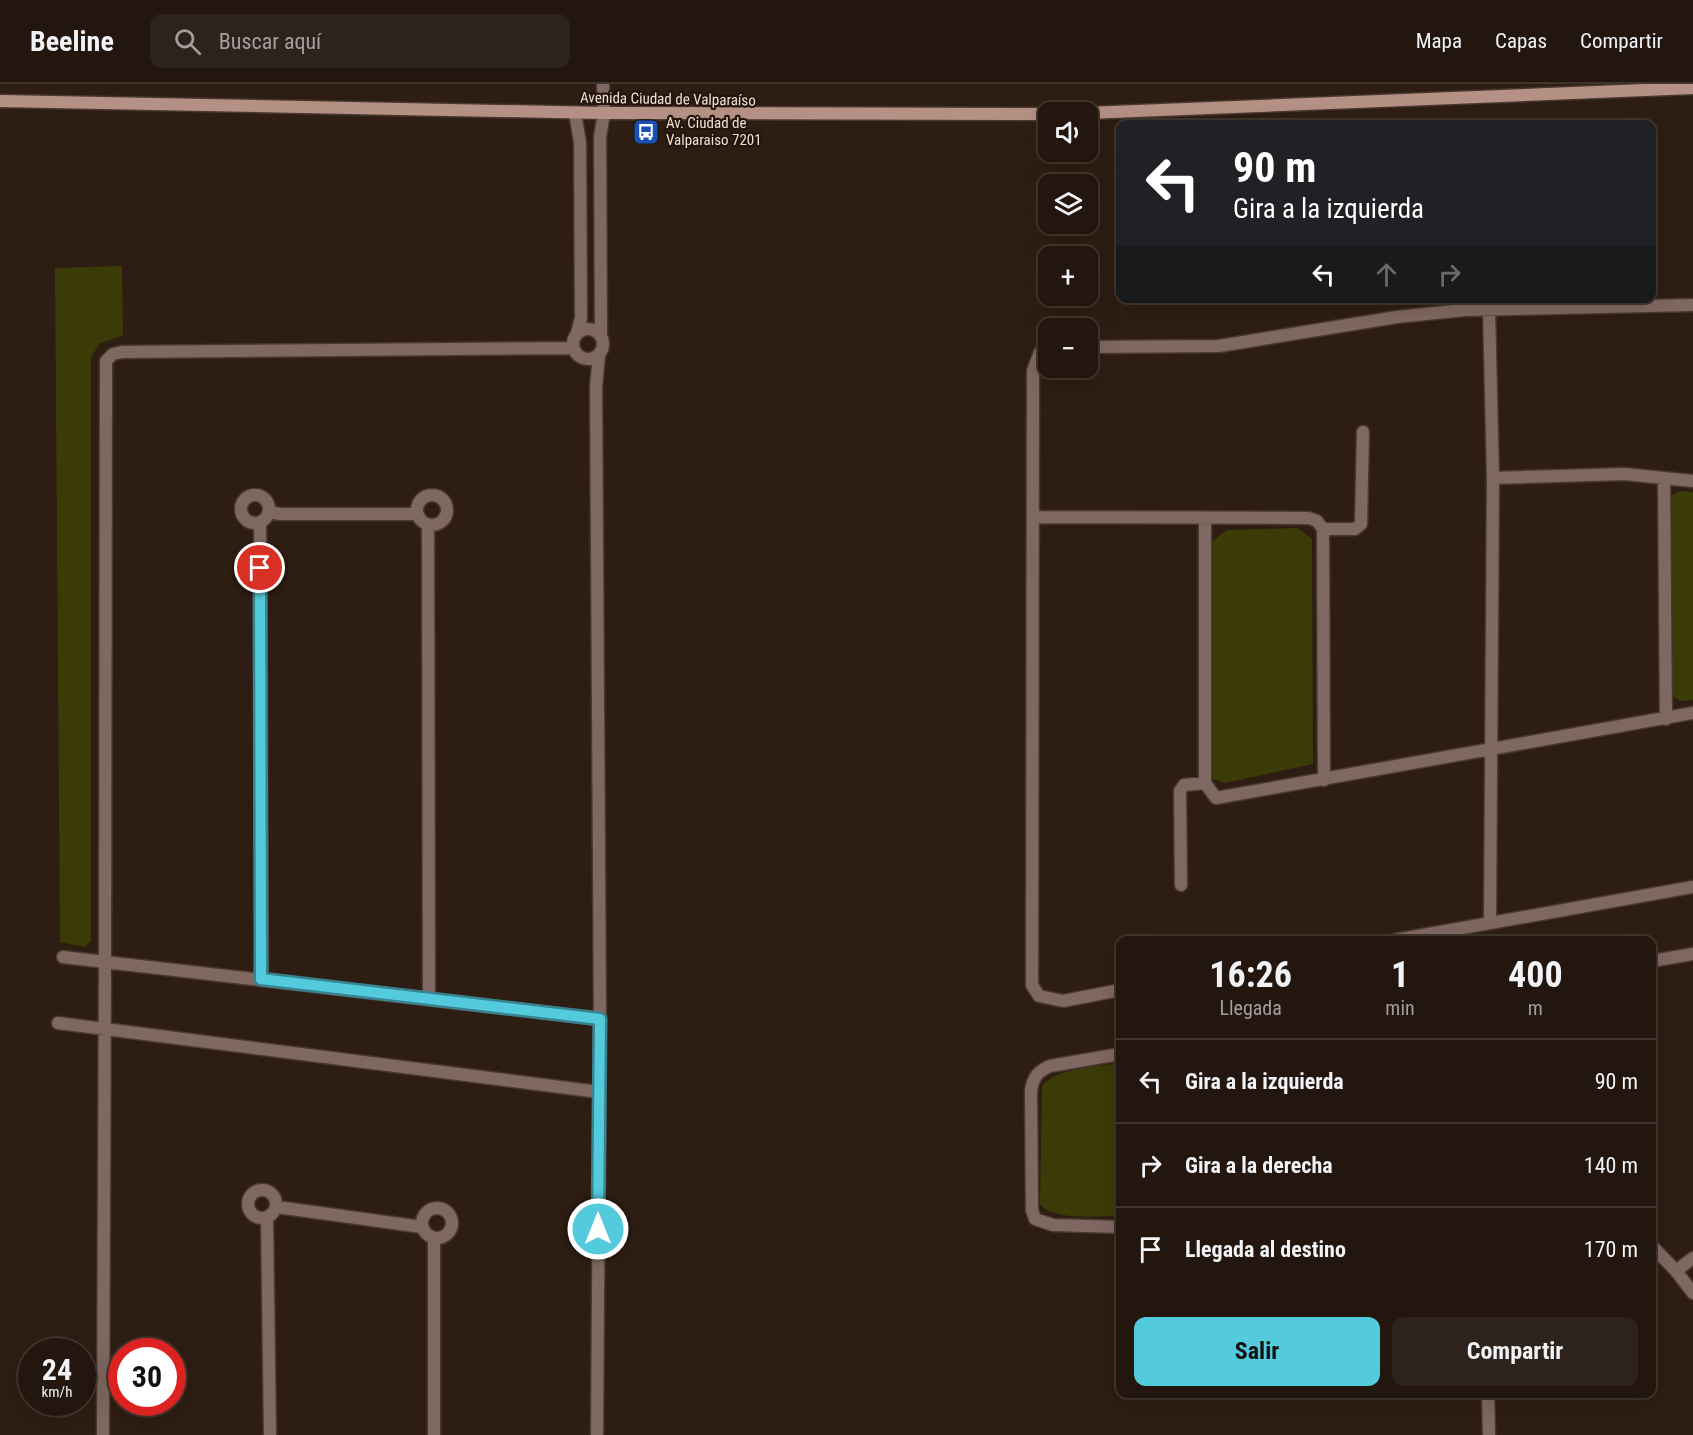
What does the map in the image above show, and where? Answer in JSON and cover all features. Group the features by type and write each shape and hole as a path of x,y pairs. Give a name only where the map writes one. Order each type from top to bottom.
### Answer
{"main road":[{"path":"1098,113 1693,88"},
{"name":"Avenida Ciudad de Valparaíso","path":"0,101 575,113 1038,114"}],"street":[{"path":"597,1435 600,1019 596,387 599,355 604,345 601,335 600,137 604,113 603,84"},
{"path":"575,113 580,154 581,318 577,333 577,353 590,368 596,387"},
{"path":"1098,347 1219,346 1397,317 1489,309 1693,305"},
{"path":"1489,309 1493,478 1490,923"},
{"path":"577,333 587,329 601,335"},
{"path":"103,1435 106,361 113,354 122,352 577,353 590,360 599,355"},
{"path":"1038,359 1033,371 1032,985 1039,996 1063,1000 1116,991"},
{"path":"1323,529 1355,528 1361,524 1363,432"},
{"path":"1493,478 1625,474 1693,481"},
{"path":"1664,479 1666,719"},
{"path":"250,495 260,496 268,502 269,512 260,522 251,523 243,518 240,510 243,501 250,495"},
{"path":"436,495 444,501 447,511 443,521 428,525 416,514 418,503 425,496 436,495"},
{"path":"269,512 416,514"},
{"path":"1034,517 1204,520 1310,518 1317,520 1323,529 1324,780"},
{"path":"1204,520 1205,783 1216,798 1693,713"},
{"path":"260,522 261,979"},
{"path":"428,525 429,999"},
{"path":"1181,885 1180,791 1184,785 1205,783"},
{"path":"1417,936 1693,887"},
{"path":"1656,960 1693,954"},
{"path":"63,957 600,1019"},
{"path":"58,1023 599,1092"},
{"path":"1116,1055 1050,1066 1040,1070 1033,1079 1031,1091 1032,1210 1035,1219 1053,1226 1116,1227"},
{"path":"258,1190 268,1190 275,1197 277,1206 267,1217 258,1218 251,1213 248,1204 250,1196 258,1190"},
{"path":"277,1206 422,1227"},
{"path":"441,1208 450,1214 453,1224 449,1234 434,1238 422,1227 423,1216 431,1209 441,1208"},
{"path":"267,1217 270,1435"},
{"path":"434,1238 434,1435"},
{"path":"1656,1250 1693,1293"},
{"path":"1676,1271 1693,1258"},
{"path":"1488,1398 1489,1435"}],"shaded area":[{"path":"122,266 123,335 99,344 91,358 91,941 85,947 60,942 55,268"},
{"path":"1679,491 1693,492 1693,700 1681,701 1673,696 1671,496"},
{"path":"1298,528 1312,539 1313,764 1225,783 1212,779 1211,542 1227,530"},
{"path":"1116,1064 1116,1216 1065,1215 1055,1213 1040,1204 1042,1087 1055,1076 1089,1067"}],"place":[{"name":"Av. Ciudad de Valparaiso 7201","path":"646,132"}],"route":[{"path":"260,568 261,979 600,1019 598,1229"}]}
